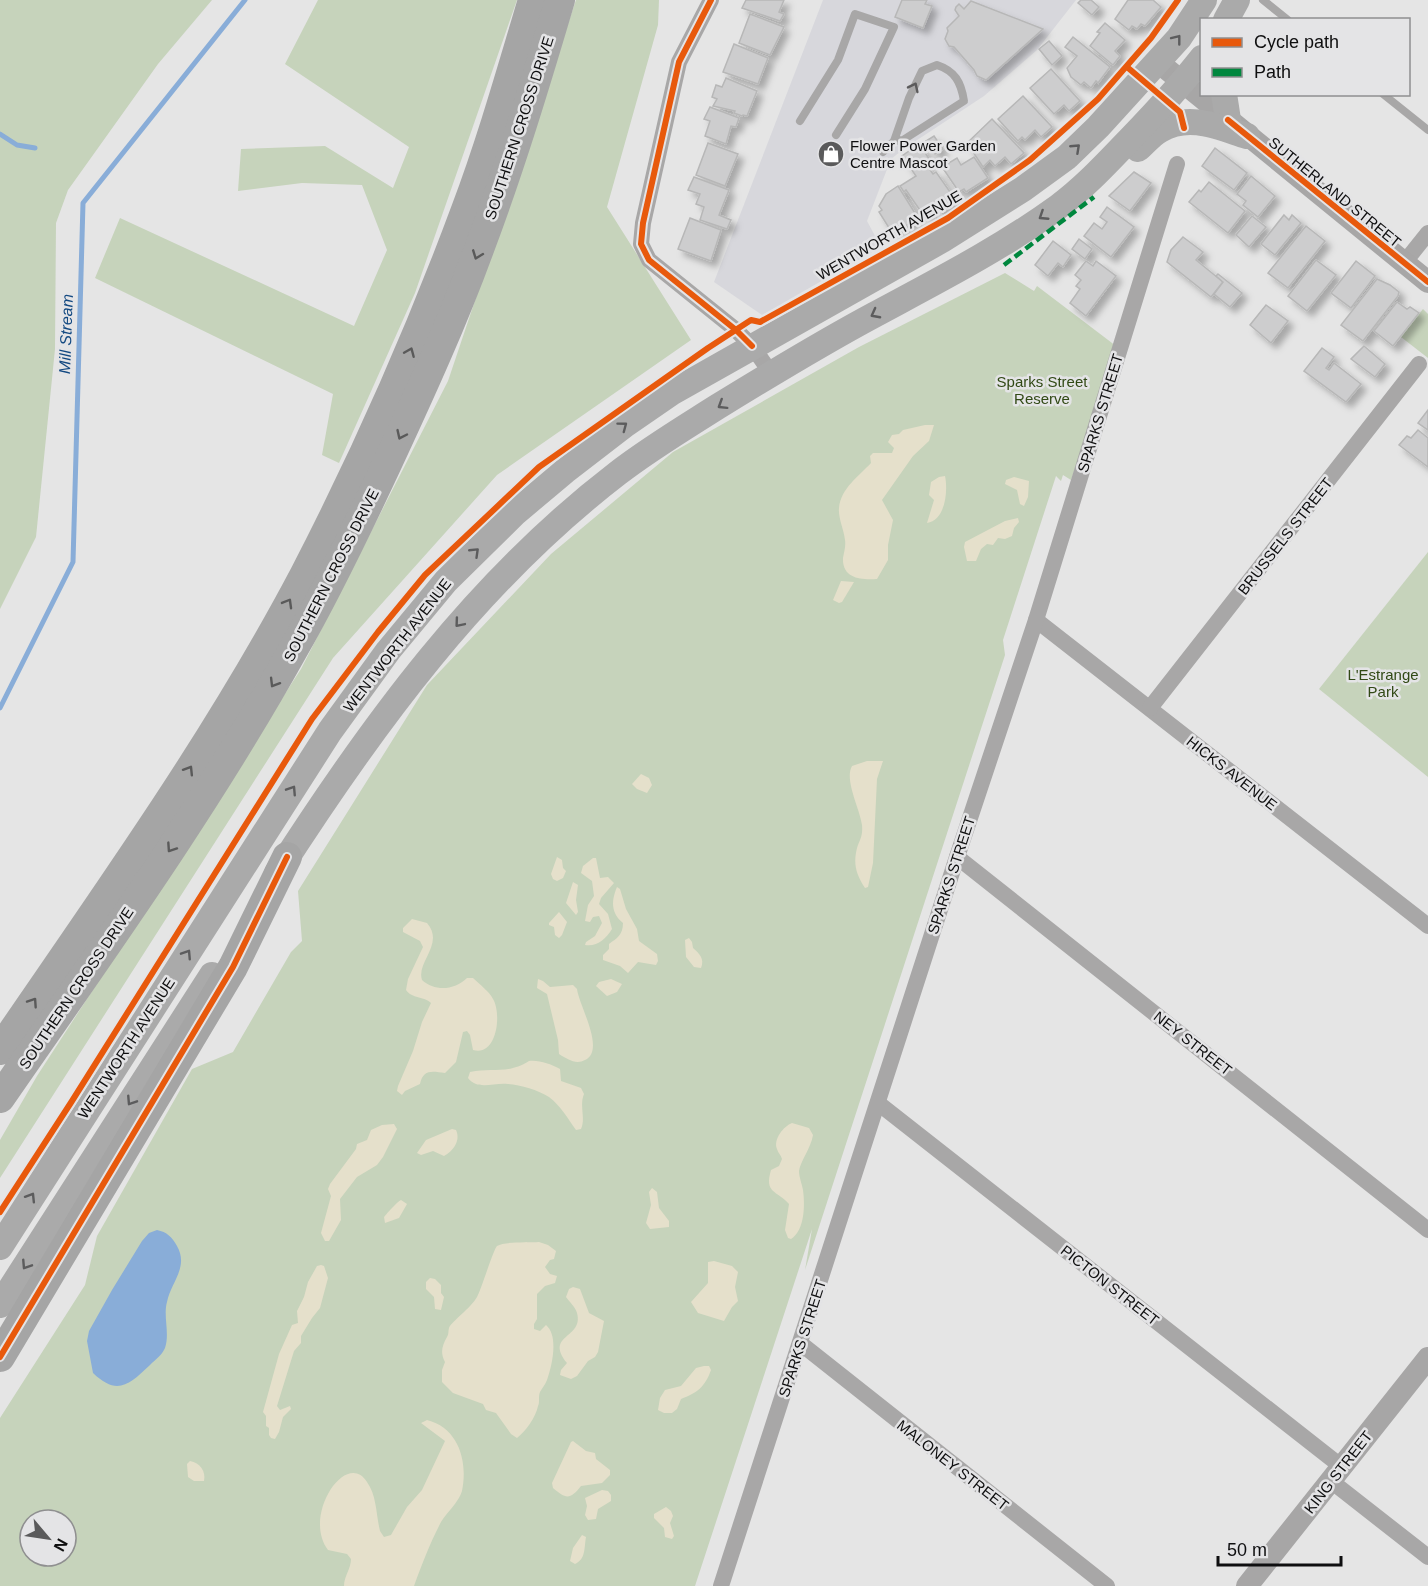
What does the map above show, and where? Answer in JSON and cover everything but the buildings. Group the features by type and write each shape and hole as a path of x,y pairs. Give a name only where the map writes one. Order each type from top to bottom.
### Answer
{"highway":[{"name":"SOUTHERN CROSS DRIVE","path":"0,1050 161,814 234,700 304,575 370,441 423,322 467,207 508,86 533,0"},
{"name":"SOUTHERN CROSS DRIVE","path":"0,1098 167,854 238,743 294,649 363,516 418,399 478,252 522,128 560,0"},
{"path":"0,1356 233,967 287,857"}],"main road":[{"name":"WENTWORTH AVENUE","path":"0,1247 330,731 388,651 446,581 515,513 565,471 617,430 671,393 942,240 1023,189 1067,157 1098,127 1179,38 1204,0"},
{"path":"1227,18 1237,0"},
{"path":"1249,18 1254,0"},
{"path":"1090,181 1200,60"},
{"path":"1224,96 1228,120"},
{"path":"0,1305 287,857 364,745 427,661 464,617 505,573 559,522 618,473 672,436 771,374 864,320 970,264 1057,207 1090,181 1126,160 1160,130 1183,121 1202,122 1247,136"}],"street":[{"path":"711,0 679,62 643,223 641,244 649,260 719,316 752,346 771,374"},
{"name":"SUTHERLAND STREET","path":"1158,62 1428,282"},
{"name":"SPARKS STREET","path":"725,1584 800,1343 1036,620 1177,164"},
{"path":"1404,263 1428,234"},
{"name":"BRUSSELS STREET","path":"1150,708 1419,364"},
{"name":"HICKS AVENUE","path":"1036,620 1428,926"},
{"name":"NEY STREET","path":"957,857 1428,1230"},
{"name":"PICTON STREET","path":"878,1103 1337,1474 1428,1557"},
{"name":"MALONEY STREET","path":"800,1343 1107,1586"},
{"name":"KING STREET","path":"1247,1586 1428,1358"}],"lane":[{"path":"1263,0 1286,18"},
{"path":"800,121 838,60 855,14 894,27 865,89 836,135"},
{"path":"883,152 894,141 909,98 922,71 937,65 954,74 959,81 964,101 903,140 894,141"},
{"path":"1386,96 1428,130"}],"shaded area":[{"name":"Flower Power Garden Centre Mascot","path":"823,0 1076,0 1037,50 984,96 891,159 867,221 881,247 762,315 714,282"}],"green space":[{"path":"0,0 212,0 158,64 68,190 56,223 55,349 36,537 0,609"},
{"path":"318,0 517,0 415,293 339,463 322,455 333,394 95,278 120,218 354,326 387,250 362,185 302,183 238,191 241,149 325,146 393,188 409,147 285,64"},
{"path":"576,0 659,0 658,25 607,207 691,340 497,475 333,658 0,1178 0,1140 37,1076 301,669 448,381"},
{"name":"Sparks Street Reserve","path":"1005,273 1034,291 1037,286 1116,346 1071,480 1063,475 1061,481 1056,476 1003,640 1005,655 805,1270 812,1229 695,1586 0,1586 0,1418 85,1285 97,1236 192,1069 233,1052 291,952 302,941 298,891 427,685 551,554 673,452 859,347"},
{"path":"1423,309 1428,314 1428,358 1401,337"},
{"name":"L'Estrange Park","path":"1428,552 1428,777 1319,689"}],"sand":[{"path":"925,425 934,425 929,441 913,456 882,500 893,520 888,545 888,560 877,579 854,577 846,570 843,558 845,542 839,508 843,494 871,463 870,456 873,453 892,453 894,448 888,442 892,435"},
{"path":"945,476 946,496 942,511 933,521 927,523 934,500 929,495 931,482"},
{"path":"1014,477 1029,481 1028,497 1024,506 1020,504 1017,490 1005,484 1006,480"},
{"path":"1018,518 1019,522 1012,536 1005,539 998,538 993,545 987,544 981,549 976,561 967,561 965,542 1005,521"},
{"path":"841,581 854,582 842,602 839,603 833,600"},
{"path":"867,761 883,761 877,779 873,863 868,887 865,888 855,864 862,825 853,795 850,772 852,766"},
{"path":"641,774 649,778 652,785 647,793 632,784"},
{"path":"557,857 562,860 566,871 563,878 557,881 551,874"},
{"path":"596,858 600,878 608,877 614,883 601,898 599,904 608,914 612,929 601,942 585,945 595,936 602,923 599,916 593,917 590,922 585,921 588,905 594,896 592,881 581,873 583,866"},
{"path":"573,882 578,885 576,915 566,903"},
{"path":"617,887 620,889 626,909 637,929 639,941 657,954 656,965 638,962 628,973 620,966 603,960 609,944 619,936 623,927 613,906"},
{"path":"559,912 567,922 559,938 555,935 554,927 549,923"},
{"path":"412,919 427,923 432,931 432,946 423,966 422,980 427,984 445,988 457,985 467,978 473,978 493,999 496,1006 497,1024 492,1041 488,1047 481,1050 473,1050 470,1035 467,1031 463,1032 456,1062 445,1073 426,1073 420,1084 405,1091 402,1095 397,1091 398,1086 431,1003 411,995 406,990 408,979 423,947 420,941 403,932 403,928"},
{"path":"689,938 693,948 702,959 701,968 694,967 686,957 685,940"},
{"path":"538,979 550,987 573,985 577,989 592,1038 591,1055 585,1060 575,1062 559,1054 547,994 537,988"},
{"path":"611,979 622,984 617,992 607,996 596,986 599,982"},
{"path":"529,1061 545,1063 560,1069 561,1081 581,1088 584,1094 581,1129 576,1130 557,1104 540,1092 513,1085 481,1085 468,1078 470,1072 514,1068"},
{"path":"792,1123 809,1128 813,1135 799,1171 804,1196 803,1217 799,1230 791,1239 788,1238 785,1230 789,1204 770,1188 769,1178 771,1170 779,1166 782,1159 776,1145 778,1137"},
{"path":"394,1124 397,1129 383,1157 377,1165 357,1177 340,1199 341,1220 329,1241 325,1241 321,1233 331,1196 328,1189 330,1184 356,1149 357,1144 367,1140 371,1130 382,1125"},
{"path":"452,1129 456,1130 458,1138 447,1154 444,1156 433,1151 421,1155 417,1153 426,1140"},
{"path":"652,1188 657,1192 659,1208 669,1221 669,1227 650,1229 646,1223 651,1205 649,1192"},
{"path":"401,1200 407,1204 399,1218 385,1223 384,1217"},
{"path":"539,1242 556,1251 554,1259 550,1260 545,1267 550,1274 557,1276 555,1283 545,1286 537,1294 537,1319 534,1329 540,1331 546,1325 552,1336 553,1351 549,1374 540,1392 535,1415 517,1438 511,1434 496,1413 486,1410 483,1404 453,1393 442,1382 445,1362 442,1349 451,1325 477,1297 497,1246"},
{"path":"714,1261 732,1266 738,1272 735,1287 738,1301 724,1321 698,1313 691,1302 708,1283 708,1262"},
{"path":"317,1266 324,1266 328,1278 320,1308 301,1336 301,1343 294,1351 277,1406 280,1410 290,1406 291,1409 283,1417 275,1439 271,1438 263,1412 279,1354 292,1325 298,1323 297,1311 308,1282"},
{"path":"430,1278 435,1279 441,1285 441,1293 444,1297 441,1310 435,1309 434,1297 426,1289 426,1282"},
{"path":"573,1287 580,1289 589,1313 604,1321 598,1352 577,1376 571,1379 560,1375 567,1363 561,1354 560,1347 578,1321 574,1306 566,1297 569,1289"},
{"path":"709,1366 711,1370 700,1389 681,1399 677,1409 672,1413 658,1410 660,1398 665,1390 681,1386 696,1368"},
{"path":"427,1420 447,1430 459,1448 464,1480 456,1503 441,1522 414,1586 344,1586 351,1559 347,1554 328,1550 321,1536 320,1520 323,1505 330,1491 339,1480 348,1474 358,1474 367,1482 373,1493 380,1531 384,1537 391,1535 407,1507 422,1490 445,1441 421,1423"},
{"path":"573,1441 586,1451 595,1453 596,1459 610,1470 610,1475 602,1483 581,1486 571,1496 565,1496 553,1488 552,1483"},
{"path":"190,1461 201,1468 204,1481 194,1481 188,1477 187,1464"},
{"path":"602,1490 608,1491 611,1501 598,1509 596,1519 588,1520 585,1515 587,1506 585,1498"},
{"path":"666,1507 673,1516 670,1523 674,1536 672,1539 665,1537 664,1528 654,1518 654,1514"},
{"path":"582,1535 586,1537 584,1553 579,1562 575,1564 570,1561 573,1548"}],"water":[{"path":"157,1230 173,1240 181,1261 166,1307 165,1348 136,1378 123,1385 109,1384 93,1373 87,1341 89,1331 142,1241 149,1233"}],"waterway":[{"name":"Mill Stream","path":"0,708 73,562 83,203 245,0"},
{"path":"0,134 17,145 35,148"}],"marked path":[{"path":"1004,265 1094,197"}],"cycle path":[{"path":"711,0 679,62 643,223 641,244 649,260 736,330 752,346"},
{"path":"0,1212 312,719 425,575 539,467 708,348 751,320 760,322 948,218 1030,160 1098,99 1151,38 1178,0"},
{"path":"1127,67 1180,112 1184,128"},
{"path":"1228,120 1428,282"},
{"path":"0,1357 233,967 287,857"}],"place":[{"name":"Flower Power Garden Centre Mascot","path":"831,154"}]}
